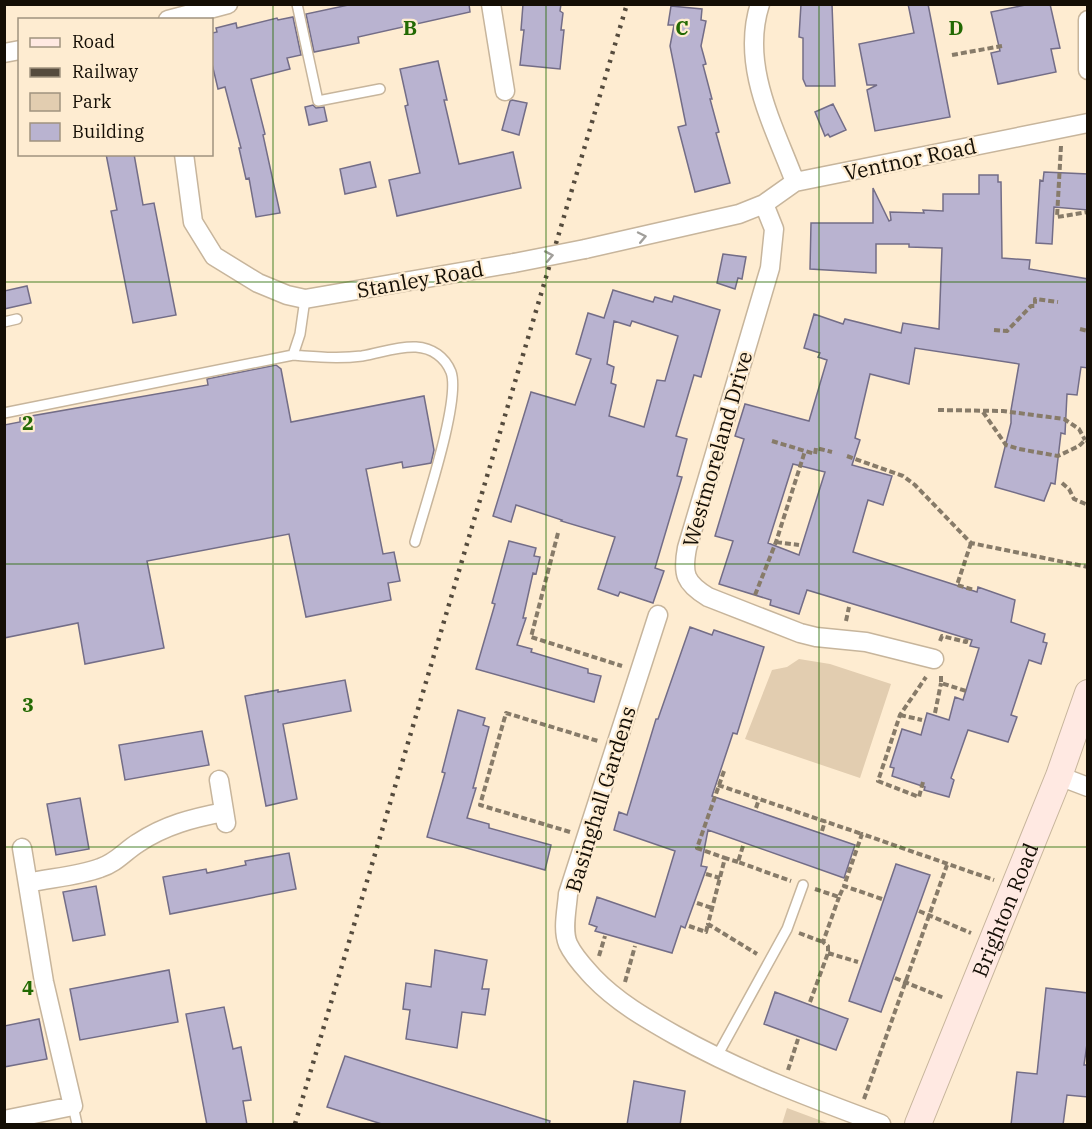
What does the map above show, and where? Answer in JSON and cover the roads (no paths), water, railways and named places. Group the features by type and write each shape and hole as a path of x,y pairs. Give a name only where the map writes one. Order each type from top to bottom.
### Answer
{"main road":[{"name":"Brighton Road","path":"918,1125 1059,776 1088,693"}],"street":[{"path":"175,18 228,4"},
{"path":"491,4 505,91"},
{"path":"760,4 753,34 754,63 760,90 795,182"},
{"path":"1088,20 1088,70"},
{"name":"Ventnor Road","path":"739,214 764,204 795,182 1088,123"},
{"name":"Stanley Road","path":"184,156 193,222 214,256 258,283 287,295 305,299 514,263 739,214"},
{"name":"Westmoreland Drive","path":"764,204 774,229 770,268 684,563 686,578 694,588 708,597 800,633 866,642 932,665"},
{"name":"Basinghall Gardens","path":"658,615 568,894 567,943 580,963 620,1001 640,1015 716,1058 782,1087 881,1125"},
{"path":"1059,776 1088,787"},
{"path":"28,883 101,868 165,827 197,817 225,817 219,780"},
{"path":"4,1120 73,1106 45,982 22,848"}],"lane":[{"path":"297,4 318,101 380,89"},
{"path":"293,355 300,334 305,299"},
{"path":"4,322 17,319"},
{"path":"4,413 293,355 333,358 361,356 414,346 426,348 445,360 452,373 453,387 448,421 415,542"},
{"path":"716,1058 787,929 803,885"},
{"path":"73,1106 77,1125"}],"railway":[{"path":"295,1124 627,4"}]}
